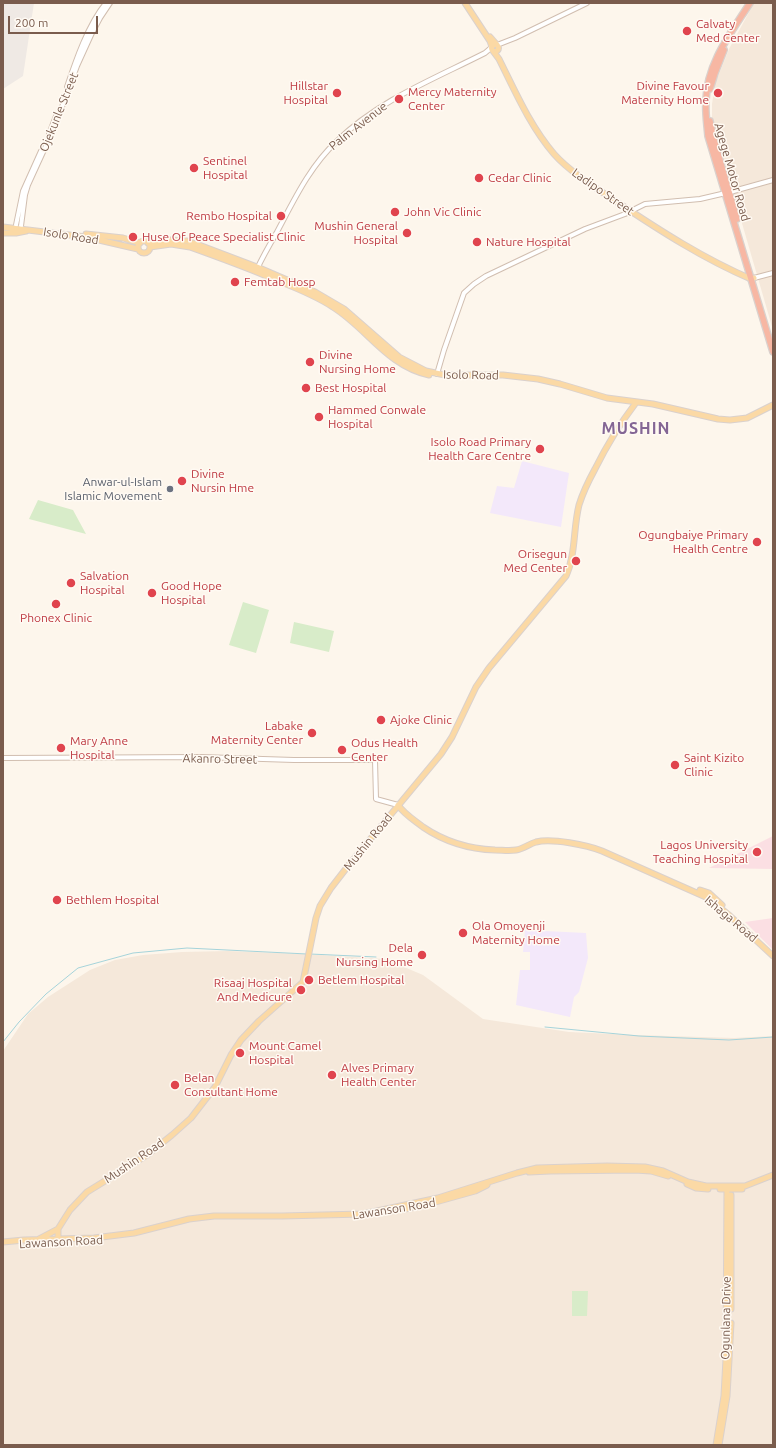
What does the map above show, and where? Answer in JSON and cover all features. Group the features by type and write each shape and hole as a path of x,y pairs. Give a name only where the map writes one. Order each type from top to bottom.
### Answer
{"highway":[{"name":"Agege Motor Road","path":"728,193 708,136 706,99 708,80 717,56 750,3"},
{"name":"Agege Motor Road","path":"754,3 723,51 710,87 709,104 710,122 728,193 773,352"},
{"name":"Agege Motor Road","path":"753,278 773,340"}],"main road":[{"name":"Ladipo Street","path":"466,3 498,46 500,59"},
{"name":"Ladipo Street","path":"466,3 490,41 492,49 500,59 530,118 553,153 567,166 630,211 725,268 753,278"},
{"path":"492,49 497,50 498,46"},
{"path":"5,226 19,226 123,238 140,243 145,241 149,245 148,252 142,253 138,249 140,243"},
{"name":"Isolo Road","path":"5,226 86,237 138,249"},
{"path":"3,233 16,233 33,230"},
{"name":"Isolo Road","path":"149,245 181,244 256,269 309,289 333,302 356,319 397,361 423,374 450,378 508,376 538,379 607,398 653,404 718,419 730,420 747,418 773,406"},
{"name":"Isolo Road","path":"383,347 407,362 426,371 437,374 538,382 559,386 603,400 660,407 707,420 724,422 748,420 773,406"},
{"name":"Mushin Road","path":"58,1229 70,1210 87,1192 147,1155 191,1118 215,1087 231,1055 241,1040 259,1021 303,982 317,913 331,888 400,806 441,754 452,737 476,687 489,668 566,576 570,569 573,555 577,514 584,490 607,445 635,404"},
{"name":"Ishaga Road","path":"400,806 437,835 469,846 512,849 536,840 550,840 585,844 599,848 709,893 773,952"},
{"name":"Ishaga Road","path":"400,806 400,809 435,835 447,841 464,846 480,849 514,850 537,842 550,841 586,845 602,851 708,898 730,916 773,956"},
{"name":"Lawanson Road","path":"3,1243 94,1238 134,1233 189,1219 207,1217 363,1214 438,1198 516,1173 537,1168 628,1168 651,1171 696,1188 729,1187"},
{"name":"Lawanson Road","path":"3,1243 81,1243 135,1236 200,1220 249,1217 361,1216 413,1208 445,1200 475,1191 496,1182 534,1171 628,1168"},
{"path":"729,1187 745,1186 773,1175"},
{"path":"729,1187 748,1188 773,1179"},
{"name":"Ogunlana Drive","path":"716,1445 724,1396 726,1359 729,1187"},
{"name":"Ogunlana Drive","path":"719,1445 727,1396 730,1352 729,1187"},
{"path":"37,1240 58,1229 58,1240"}],"street":[{"name":"Ojekunle Street","path":"19,226 23,191 59,110 70,78 90,31 97,16 106,3"},
{"name":"Ojekunle Street","path":"19,226 28,185 55,126 77,66 92,33 110,3"},
{"path":"498,46 587,3"},
{"name":"Palm Avenue","path":"256,269 315,165 337,140 372,113 396,98 492,49"},
{"path":"437,374 464,293 474,284 499,269 596,224 625,214 645,204 700,198 728,193 773,180"},
{"path":"753,278 773,273"},
{"name":"Akanro Street","path":"3,758 202,757 294,760 376,760 376,799 400,806"}],"shaded area":[{"path":"3,3 34,3 23,76 3,89"},
{"path":"754,3 773,3 773,330 712,120 712,104 715,84 729,49"},
{"path":"522,461 569,473 561,527 490,513 497,486 514,488"},
{"name":"Lagos University Teaching Hospital","path":"773,836 773,869 709,868"},
{"path":"773,918 773,950 745,922"},
{"path":"525,930 586,933 588,958 579,992 574,997 570,1017 516,1005 520,970 530,970 530,952 523,952"},
{"path":"228,951 385,959 423,975 483,1019 569,1032 734,1038 773,1036 773,1445 3,1445 3,1051 28,1014 48,997 90,970 115,960 143,955"}],"green space":[{"path":"38,500 73,510 86,534 29,519"},
{"path":"243,602 269,610 256,653 229,645"},
{"path":"294,622 334,631 329,652 290,643"},
{"path":"572,1291 588,1291 587,1316 572,1316"}],"waterway":[{"path":"3,1042 19,1022 46,994 78,968 133,953 187,948 307,954"},
{"path":"310,954 376,957"},
{"path":"545,1027 639,1036 729,1040 773,1037"}],"place":[{"name":"Calvaty Med Center","path":"687,31"},
{"name":"Hillstar Hospital","path":"337,93"},
{"name":"Divine Favour Maternity Home","path":"718,93"},
{"name":"Mercy Maternity Center","path":"399,99"},
{"name":"Sentinel Hospital","path":"194,168"},
{"name":"Cedar Clinic","path":"479,178"},
{"name":"John Vic Clinic","path":"395,212"},
{"name":"Rembo Hospital","path":"281,216"},
{"name":"Mushin General Hospital","path":"407,233"},
{"name":"Huse Of Peace Specialist Clinic","path":"133,237"},
{"name":"Nature Hospital","path":"477,242"},
{"name":"Femtab Hosp","path":"235,282"},
{"name":"Divine Nursing Home","path":"310,362"},
{"name":"Best Hospital","path":"306,388"},
{"name":"Hammed Conwale Hospital","path":"319,417"},
{"name":"Isolo Road Primary Health Care Centre","path":"540,449"},
{"name":"Divine Nursin Hme","path":"182,481"},
{"name":"Anwar-ul-Islam Islamic Movement","path":"170,489"},
{"name":"Ogungbaiye Primary Health Centre","path":"757,542"},
{"name":"Orisegun Med Center","path":"576,561"},
{"name":"Salvation Hospital","path":"71,583"},
{"name":"Good Hope Hospital","path":"152,593"},
{"name":"Phonex Clinic","path":"56,604"},
{"name":"Ajoke Clinic","path":"381,720"},
{"name":"Labake Maternity Center","path":"312,733"},
{"name":"Mary Anne Hospital","path":"61,748"},
{"name":"Odus Health Center","path":"342,750"},
{"name":"Saint Kizito Clinic","path":"675,765"},
{"name":"Lagos University Teaching Hospital","path":"757,852"},
{"name":"Bethlem Hospital","path":"57,900"},
{"name":"Ola Omoyenji Maternity Home","path":"463,933"},
{"name":"Dela Nursing Home","path":"422,955"},
{"name":"Betlem Hospital","path":"309,980"},
{"name":"Risaaj Hospital And Medicure","path":"301,990"},
{"name":"Mount Camel Hospital","path":"240,1053"},
{"name":"Alves Primary Health Center","path":"332,1075"},
{"name":"Belan Consultant Home","path":"175,1085"}],"district":[{"name":"MUSHIN","path":"636,429"}]}
